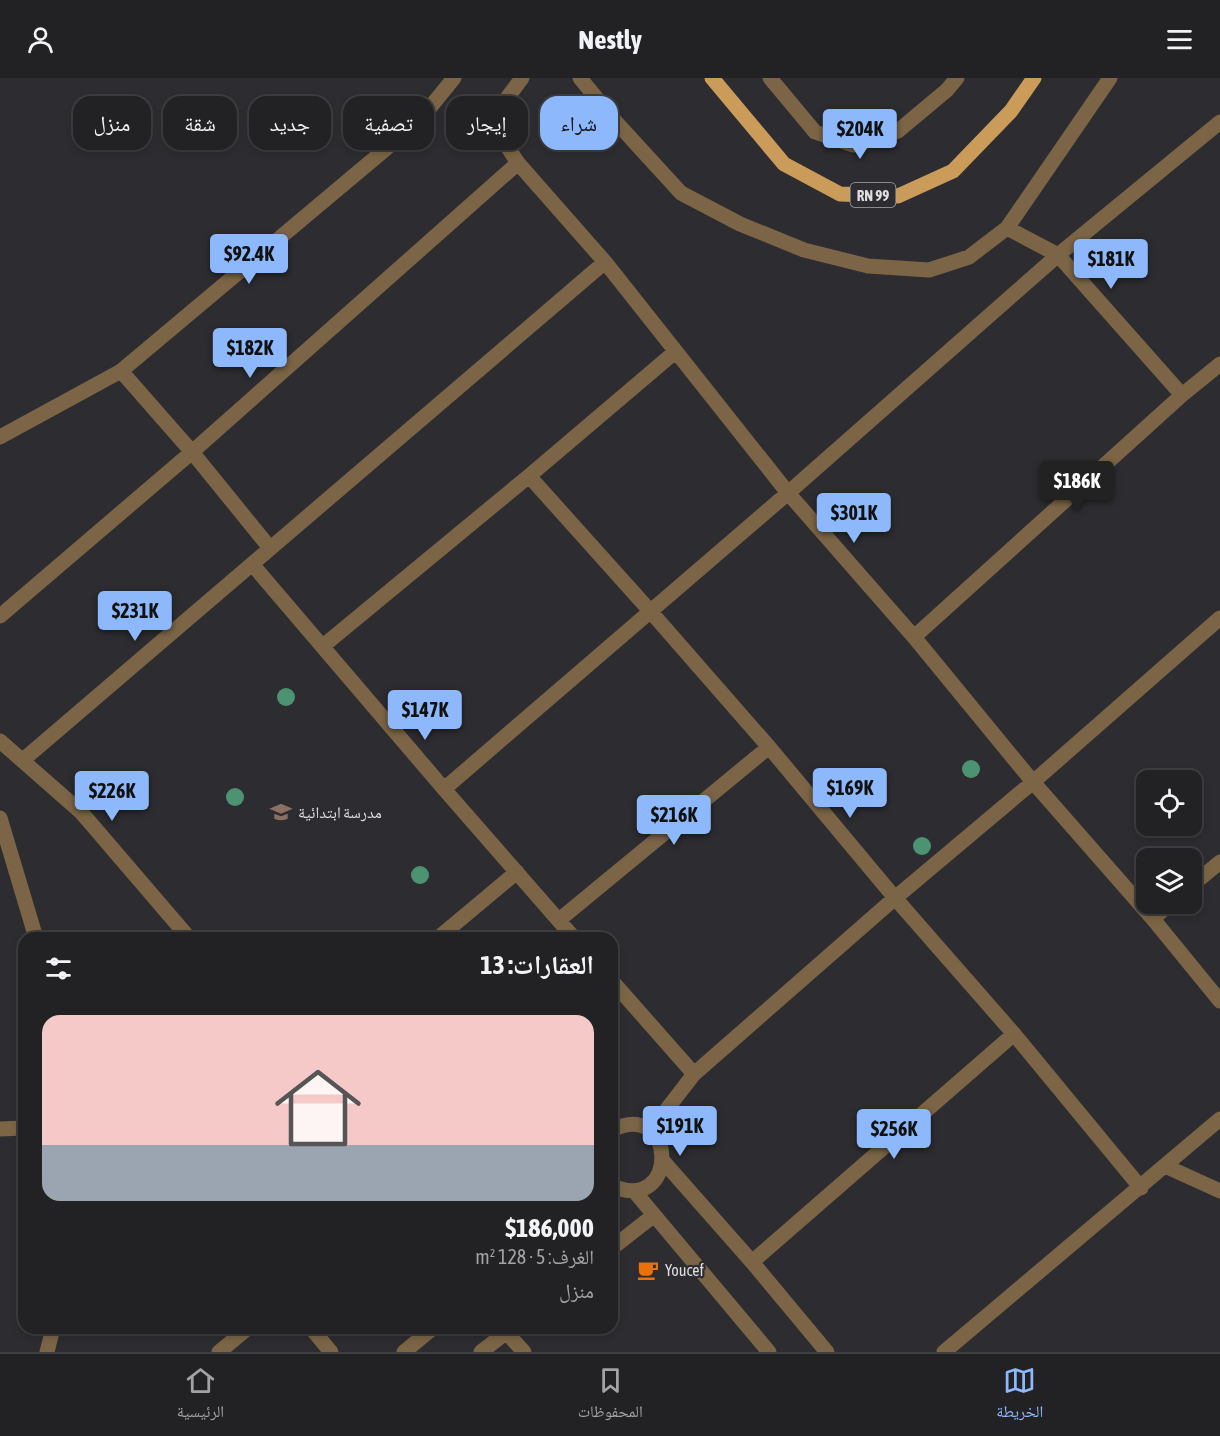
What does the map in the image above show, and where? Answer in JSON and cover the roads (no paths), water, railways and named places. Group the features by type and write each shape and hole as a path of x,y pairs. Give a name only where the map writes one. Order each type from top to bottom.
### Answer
{"main road":[{"name":"RN 99","path":"712,78 784,164 840,194 898,196 953,171 1011,111 1034,78"}],"street":[{"path":"0,437 121,371 419,121 454,78"},
{"path":"522,78 496,117 498,132 518,163 605,262 788,493 914,636 1033,782 1153,919 1220,1001"},
{"path":"580,78 616,122 681,193 740,224 804,250 868,266 929,270 969,256 1007,228 1110,78"},
{"path":"770,78 815,132 853,145 898,132 944,84 957,78"},
{"path":"444,789 788,493 1058,255 1220,122"},
{"path":"0,616 192,452 518,163"},
{"path":"1007,228 1058,255 1182,395"},
{"path":"23,760 605,262"},
{"path":"322,646 529,476 675,352"},
{"path":"914,636 1182,395 1220,364"},
{"path":"121,371 192,452 270,548"},
{"path":"529,476 769,747 895,898 1014,1034 1141,1188"},
{"path":"252,564 569,932"},
{"path":"650,1131 694,1074 1220,618"},
{"path":"0,741 81,812 184,932"},
{"path":"559,920 769,747"},
{"path":"0,818 34,932"},
{"path":"1202,877 1220,862"},
{"path":"445,932 517,872"},
{"path":"1153,919 1159,914"},
{"path":"618,988 694,1074"},
{"path":"752,1262 1014,1034"},
{"path":"944,1352 1220,1119"},
{"path":"618,1127 641,1126 650,1131 658,1139 663,1161 660,1172 645,1188 634,1191 618,1188"},
{"path":"0,1129 18,1128"},
{"path":"663,1161 827,1352"},
{"path":"1165,1166 1220,1191"},
{"path":"634,1191 769,1352"},
{"path":"618,1243 653,1216"},
{"path":"47,1352 52,1334"},
{"path":"219,1352 230,1334"},
{"path":"316,1334 331,1352"},
{"path":"404,1352 426,1334"},
{"path":"481,1352 504,1334"},
{"path":"512,1334 524,1352"}],"place":[{"name":"مدرسة ابتدائية","path":"281,812"},
{"name":"Youcef","path":"648,1270"}]}
